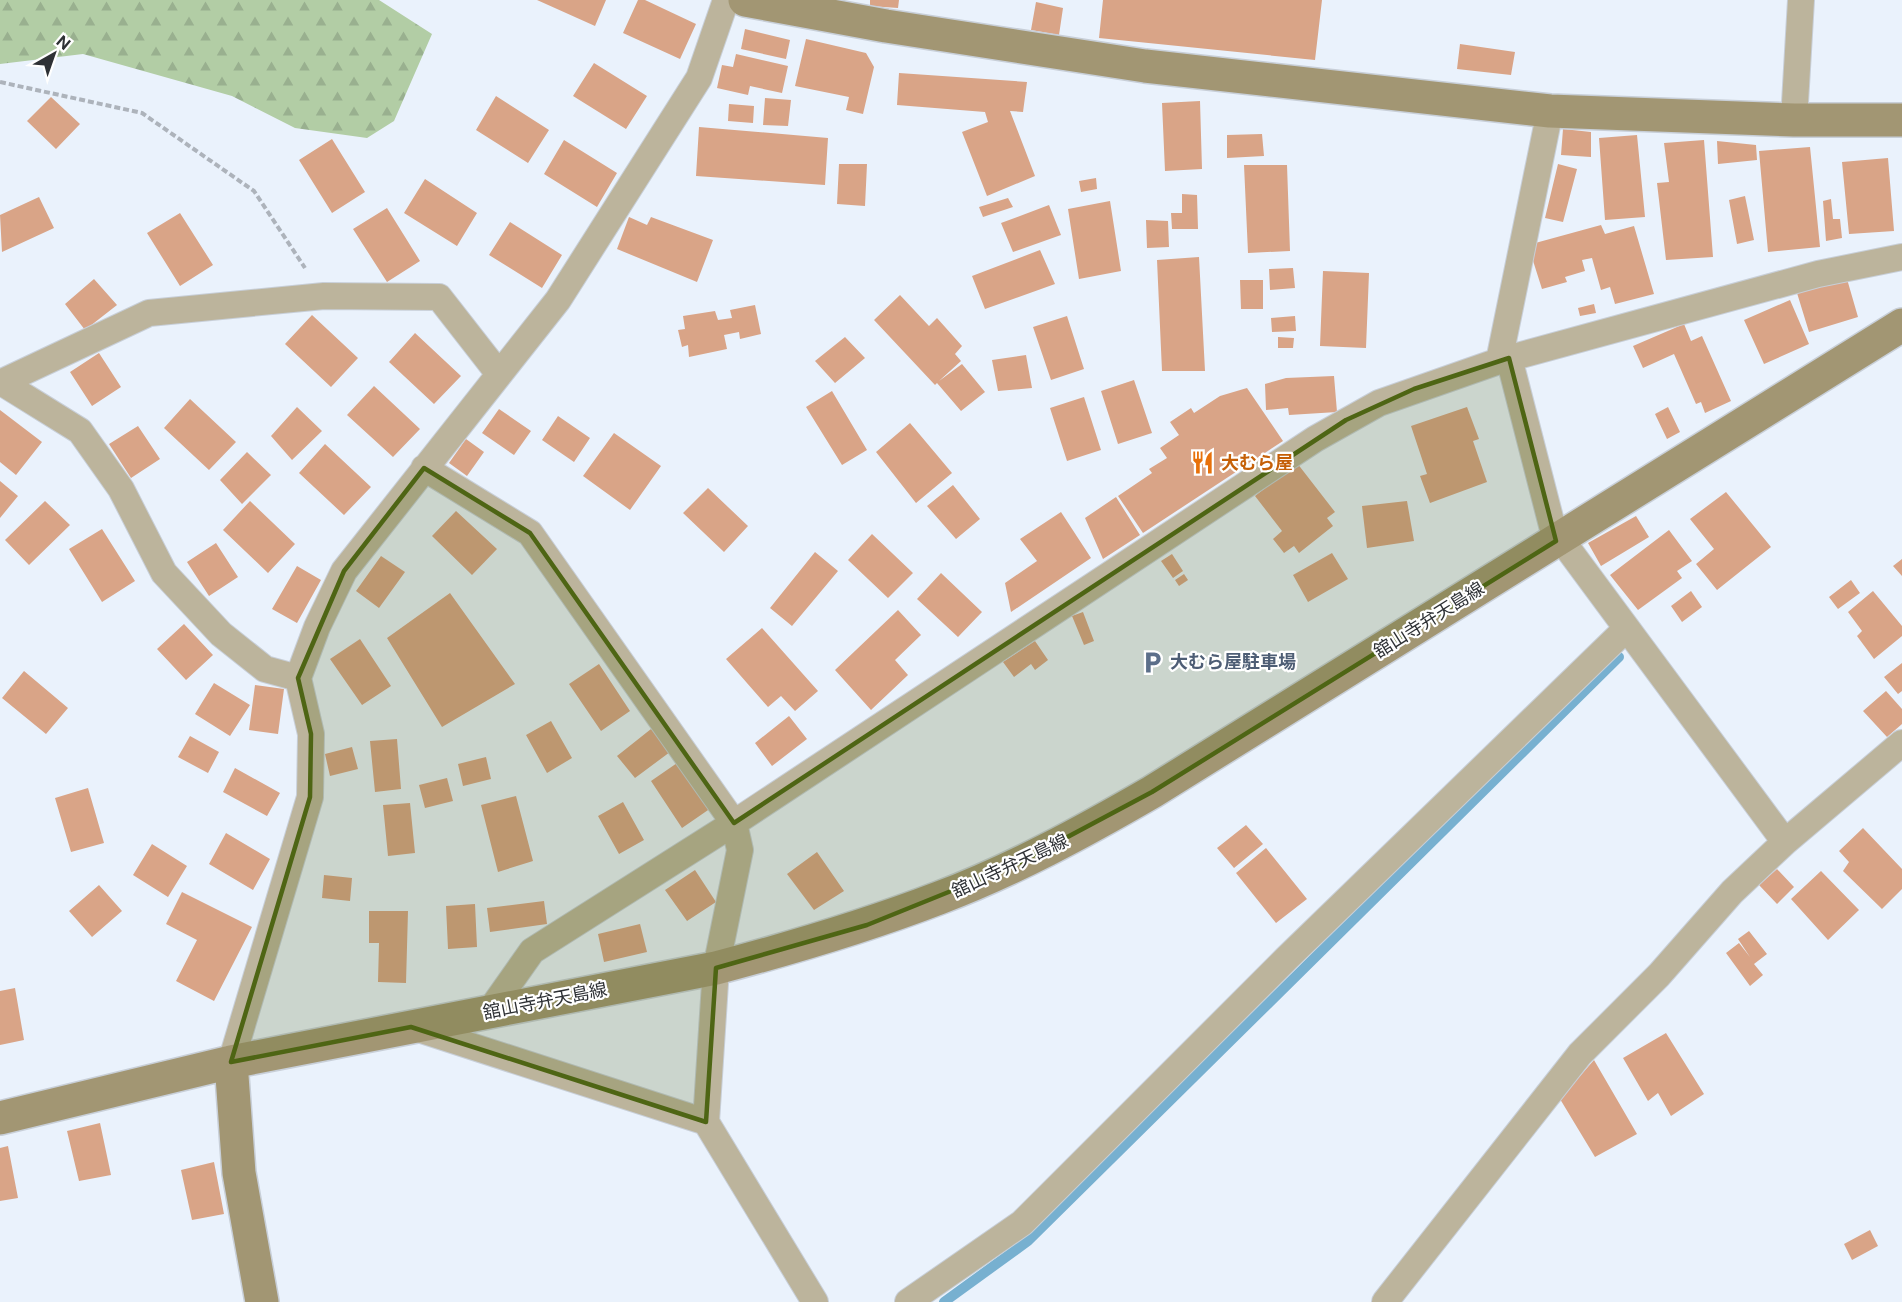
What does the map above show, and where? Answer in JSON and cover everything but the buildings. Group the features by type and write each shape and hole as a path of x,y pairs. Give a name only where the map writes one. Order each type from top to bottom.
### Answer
{"main road":[{"path":"745,0 886,26 1145,66 1550,111 1794,120 1902,120"},
{"name":"舘山寺弁天島線","path":"0,1119 231,1062 716,968 792,948 878,921 982,880 1083,831 1152,792 1902,325"},
{"path":"231,1062 239,1173 262,1302"}],"street":[{"path":"231,1062 310,797 311,734 298,678 317,627 344,571 558,300 699,78 726,0"},
{"path":"1794,120 1801,0"},
{"path":"1550,111 1504,359 1558,540 1785,842"},
{"path":"489,1012 532,951 734,823 1346,420 1414,389 1504,359 1818,274 1902,257"},
{"path":"0,382 149,313 324,296 439,297 499,374"},
{"path":"0,382 80,431 121,489 164,573 221,634 265,669 298,678"},
{"path":"424,468 530,533 734,823 740,850 716,968 706,1122 815,1302"},
{"path":"908,1302 1022,1223 1286,959 1626,629"},
{"path":"1385,1302 1580,1054 1659,975 1732,892 1785,842 1902,743"},
{"path":"411,1026 706,1122"}],"path":[{"path":"0,82 142,113 254,191 324,296"}],"highlighted area":[{"path":"1509,358 1556,541 1152,792 1013,866 867,925 716,968 706,1122 411,1027 231,1062 310,797 311,734 298,678 344,571 424,468 530,533 734,823 1346,420 1414,389"}],"green space":[{"path":"0,0 379,0 432,34 394,121 367,138 295,128 232,96 83,54 0,64"}],"waterway":[{"path":"944,1302 1028,1241 1619,657"}],"place":[{"name":"大むら屋","path":"1203,463"},
{"name":"大むら屋駐車場","path":"1152,662"}]}
